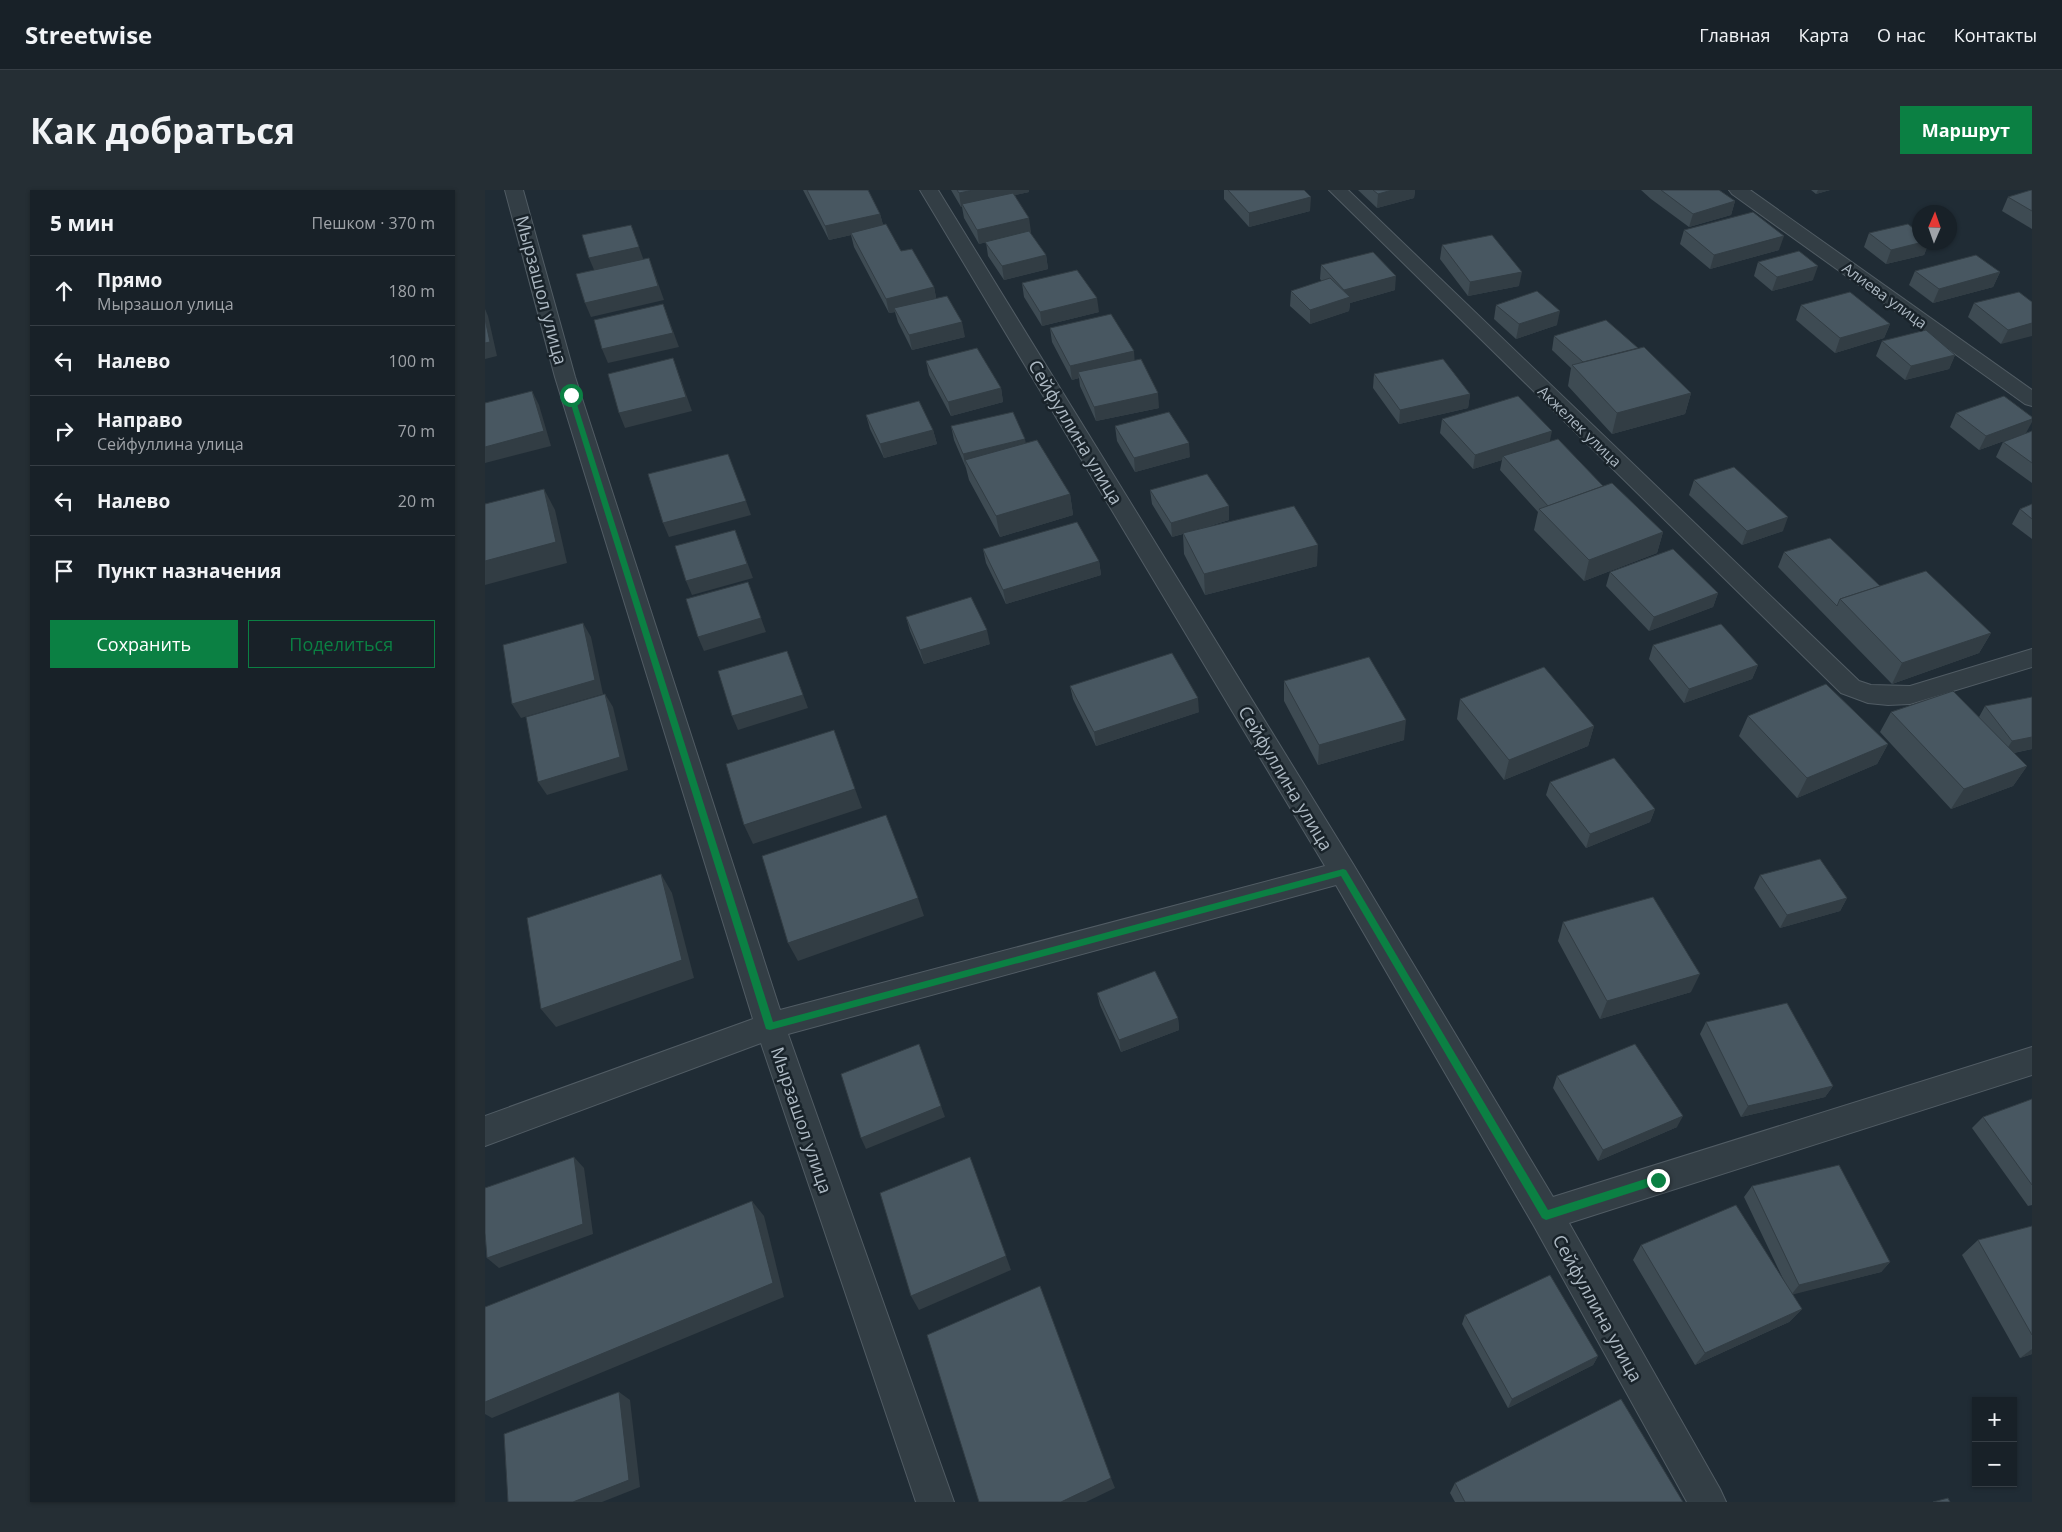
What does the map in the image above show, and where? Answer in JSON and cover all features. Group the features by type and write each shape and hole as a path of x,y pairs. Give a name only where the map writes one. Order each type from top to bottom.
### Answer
{"street":[{"name":"Мырзашол улица","path":"514,190 568,386 770,1026 935,1502"},
{"name":"Сейфуллина улица","path":"929,190 1343,872 1546,1215 1707,1502"},
{"name":"Акжелек улица","path":"1338,190 1821,661 1851,687 1869,694 1889,696 1910,695 2032,658"},
{"name":"Алиева улица","path":"1738,190 2032,400"},
{"path":"485,1131 770,1026 1343,872"},
{"path":"1546,1215 2032,1061"}],"building":[{"path":"807,190 868,190 880,214 825,226"},
{"path":"957,190 973,190 959,193"},
{"path":"1228,190 1304,190 1311,197 1249,213"},
{"path":"1373,190 1392,190 1378,194"},
{"path":"1661,190 1719,190 1735,201 1693,214"},
{"path":"2032,190 2032,211 2008,197"},
{"path":"1013,193 1029,218 977,230 962,204"},
{"path":"1753,212 1784,236 1714,255 1684,230"},
{"path":"886,224 901,251 912,249 934,287 886,299 851,233"},
{"path":"1908,224 1912,227 1912,245 1891,250 1869,233"},
{"path":"631,225 639,247 589,258 582,235"},
{"path":"1029,231 1046,255 1002,266 985,242"},
{"path":"1492,235 1522,272 1470,282 1442,245"},
{"path":"1799,251 1818,266 1777,277 1758,262"},
{"path":"1373,252 1396,276 1344,290 1321,265"},
{"path":"1976,255 2000,272 1939,289 1915,271"},
{"path":"649,258 658,286 585,303 576,274"},
{"path":"1077,270 1097,298 1040,312 1022,283"},
{"path":"1330,278 1350,297 1310,310 1291,291"},
{"path":"1537,291 1560,311 1519,324 1496,305"},
{"path":"1850,292 1890,324 1840,338 1801,305"},
{"path":"2019,292 2032,302 2032,323 2008,330 1974,303"},
{"path":"947,296 962,322 909,335 894,308"},
{"path":"663,304 673,333 602,349 594,320"},
{"path":"1111,314 1134,351 1070,366 1050,328"},
{"path":"485,319 490,342 485,343"},
{"path":"1606,320 1638,348 1583,362 1554,336"},
{"path":"1926,330 1955,355 1911,366 1882,341"},
{"path":"1644,347 1691,393 1617,413 1572,365"},
{"path":"977,348 1001,388 948,402 926,361"},
{"path":"673,358 686,397 619,413 608,374"},
{"path":"1141,359 1158,393 1094,407 1078,372"},
{"path":"1443,359 1470,394 1400,410 1374,374"},
{"path":"532,391 544,431 485,447 485,403"},
{"path":"1518,396 1552,431 1475,455 1442,419"},
{"path":"2004,396 2032,417 2032,419 1986,436 1956,413"},
{"path":"919,401 933,430 880,444 866,415"},
{"path":"1013,412 1025,439 963,454 951,426"},
{"path":"1169,412 1189,443 1134,458 1115,426"},
{"path":"2032,431 2032,463 2003,442"},
{"path":"1558,439 1603,486 1548,506 1503,456"},
{"path":"1037,440 1070,494 996,516 965,460"},
{"path":"728,454 746,501 663,523 648,474"},
{"path":"1734,467 1788,517 1747,531 1694,480"},
{"path":"1207,474 1229,506 1171,523 1150,490"},
{"path":"1612,483 1663,532 1589,560 1539,509"},
{"path":"544,489 556,542 485,561 485,504"},
{"path":"2032,504 2032,519 2020,509"},
{"path":"1294,506 1318,545 1204,574 1183,533"},
{"path":"1077,522 1099,561 1003,590 983,549"},
{"path":"735,530 747,564 686,581 675,546"},
{"path":"1830,538 1880,586 1840,599 1837,606 1784,552"},
{"path":"1673,549 1718,593 1654,617 1610,572"},
{"path":"1926,571 1991,633 1902,663 1840,599"},
{"path":"748,582 761,618 698,637 686,599"},
{"path":"971,597 987,630 920,650 906,617"},
{"path":"583,623 595,680 512,704 503,645"},
{"path":"1721,624 1758,665 1689,689 1653,645"},
{"path":"787,651 803,695 732,716 718,671"},
{"path":"1172,653 1198,698 1094,732 1070,686"},
{"path":"1369,657 1406,720 1319,745 1284,681"},
{"path":"1544,667 1594,726 1509,760 1460,699"},
{"path":"1826,684 1888,744 1807,778 1748,716"},
{"path":"1953,691 2027,766 1964,789 1891,712"},
{"path":"605,694 620,757 538,782 526,717"},
{"path":"2032,697 2032,737 2012,741 1985,706"},
{"path":"834,730 855,789 744,825 726,764"},
{"path":"1614,758 1655,809 1590,834 1550,782"},
{"path":"886,815 918,898 788,943 762,856"},
{"path":"1820,859 1847,898 1787,915 1760,875"},
{"path":"661,874 682,960 541,1009 527,918"},
{"path":"1653,897 1700,974 1607,1001 1563,922"},
{"path":"1155,971 1178,1018 1119,1040 1097,993"},
{"path":"1787,1003 1833,1086 1748,1106 1706,1022"},
{"path":"919,1044 941,1106 861,1138 841,1074"},
{"path":"1635,1044 1683,1116 1603,1150 1557,1076"},
{"path":"2032,1099 2032,1185 1983,1117"},
{"path":"574,1157 583,1224 487,1258 485,1188"},
{"path":"970,1157 1006,1256 911,1296 880,1193"},
{"path":"1839,1165 1890,1262 1799,1285 1752,1186"},
{"path":"752,1201 773,1283 485,1402 485,1307"},
{"path":"1736,1205 1802,1309 1705,1353 1641,1245"},
{"path":"2032,1226 2032,1335 1978,1240"},
{"path":"1550,1275 1598,1356 1512,1399 1465,1315"},
{"path":"1040,1286 1111,1478 1061,1502 979,1502 927,1335"},
{"path":"619,1392 629,1480 573,1502 508,1502 504,1434"},
{"path":"1621,1399 1683,1502 1465,1502 1455,1483"},
{"path":"1948,1498 1950,1502 1933,1502"}],"route":[{"path":"571,395 770,1026 1343,872 1546,1215 1658,1180"}]}
